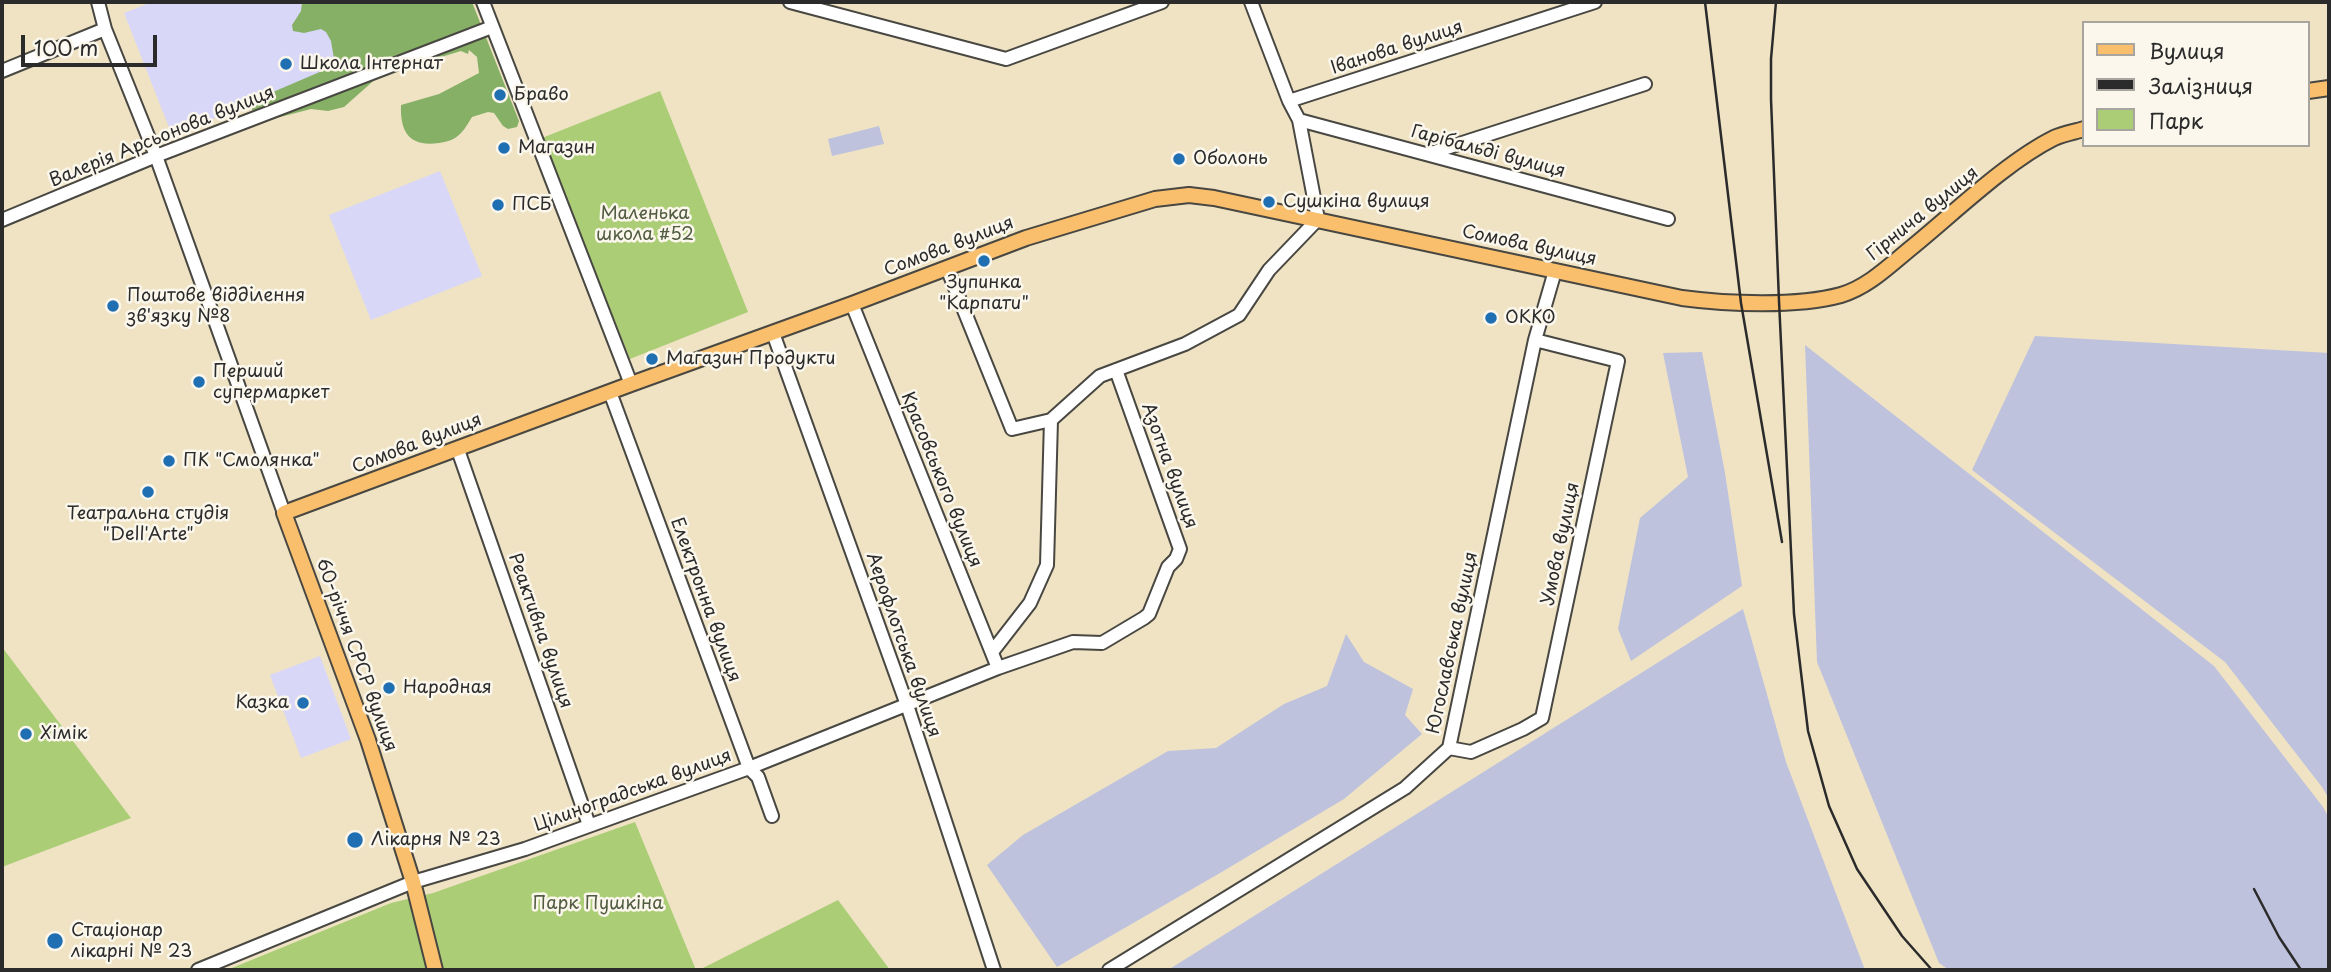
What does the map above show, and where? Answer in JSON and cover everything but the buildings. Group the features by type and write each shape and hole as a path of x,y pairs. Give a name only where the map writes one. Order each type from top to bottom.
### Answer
{"main road":[{"path":"2310,91 2329,88"},
{"name":"Гірнича вулиця","path":"1651,292 1709,302 1741,303 1841,295 1873,280 2011,166 2055,138 2082,130"},
{"name":"Сомова вулиця","path":"284,513 1026,238 1154,199 1189,195 1214,198 1651,292"},
{"name":"60-річчя СРСР вулиця","path":"284,513 368,740 413,882 435,970"}],"street":[{"name":"60-річчя СРСР вулиця","path":"98,2 104,29 156,156 284,513"},
{"path":"483,2 631,384"},
{"path":"790,2 826,7 1006,59 1162,2"},
{"path":"947,268 1012,429 1051,420 1100,376 1185,344 1239,315 1269,270 1318,219 1299,120 1289,102 1251,2"},
{"name":"Іванова вулиця","path":"1289,102 1595,2"},
{"name":"Валерія Арсьонова вулиця","path":"2,220 156,156 492,27"},
{"path":"2,71 104,29"},
{"path":"1428,154 1645,84"},
{"name":"Гарібальді вулиця","path":"1299,120 1668,219"},
{"name":"Югославська вулиця","path":"1109,970 1405,788 1449,748 1535,340 1555,271"},
{"name":"Красовського вулиця","path":"852,304 998,668"},
{"name":"Аерофлотська вулиця","path":"773,333 907,705 994,970"},
{"name":"Умова вулиця","path":"1449,748 1471,752 1542,718 1618,361 1535,340"},
{"name":"Азотна вулиця","path":"998,668 1073,642 1102,643 1144,618 1149,614 1168,567 1179,554 1180,549 1116,370"},
{"name":"Електронна вулиця","path":"610,392 749,768 758,777 772,816"},
{"path":"992,652 1030,603 1047,565 1051,420"},
{"name":"Реактивна вулиця","path":"458,450 589,824"},
{"name":"Цілиноградська вулиця","path":"198,970 413,882 525,849 749,768 998,668"}],"shaded area":[{"name":"Школа Інтернат","path":"152,2 456,2 463,20 172,135 124,13"},
{"path":"879,126 884,144 832,156 828,139"},
{"path":"440,171 482,276 371,320 329,215"},
{"path":"2035,336 2329,353 2329,799 2225,662 1972,470"},
{"path":"1805,345 2214,666 2329,818 2329,970 1949,970 1939,963 1817,662"},
{"path":"1702,352 1725,473 1742,586 1631,661 1618,629 1640,518 1688,477 1663,353"},
{"path":"1743,609 1786,762 1865,970 1168,970"},
{"path":"1346,634 1364,662 1413,689 1405,715 1422,734 1344,799 1057,967 987,865 1023,835 1168,751 1216,748 1284,704 1327,686"},
{"path":"320,656 351,739 301,758 270,675"}],"green space":[{"path":"302,2 472,2 519,121 517,127 508,129 494,113 488,112 472,117 460,134 445,142 421,143 409,136 405,130 401,105 439,94 479,73 477,57 469,50 468,54 461,51 379,76 344,107 328,111 311,109 261,122 253,115 252,109 258,99 329,68 334,59 331,41 326,32 321,29 304,33 293,31 292,25 301,11"},
{"name":"Маленька школа #52","path":"660,91 748,312 630,359 542,138"},
{"path":"2,647 131,818 2,867"},
{"name":"Парк Пушкіна","path":"635,822 696,970 227,970 391,903 433,893"},
{"path":"838,900 890,970 699,970"}],"railway":[{"path":"1705,2 1741,303 1782,542"},
{"path":"1776,2 1771,99 1779,301 1794,614 1808,731 1829,806 1857,869 1902,936 1932,970"},
{"path":"2254,889 2279,937 2301,970"}],"place":[{"name":"Школа Інтернат","path":"286,64"},
{"name":"Браво","path":"500,95"},
{"name":"Магазин","path":"504,148"},
{"name":"Оболонь","path":"1179,159"},
{"name":"Сушкіна вулиця","path":"1269,202"},
{"name":"ПСБ","path":"498,205"},
{"name":"Зупинка \"Карпати\"","path":"984,261"},
{"name":"Поштове відділення зв'язку №8","path":"113,306"},
{"name":"ОККО","path":"1491,318"},
{"name":"Магазин Продукти","path":"652,359"},
{"name":"Перший супермаркет","path":"199,382"},
{"name":"ПК \"Смолянка\"","path":"169,461"},
{"name":"Театральна студiя \"Dell'Arte\"","path":"148,492"},
{"name":"Народная","path":"389,688"},
{"name":"Казка","path":"303,703"},
{"name":"Хiмік","path":"26,734"},
{"name":"Лікарня № 23","path":"355,840"},
{"name":"Стацiонар лiкарнi № 23","path":"55,941"}]}
